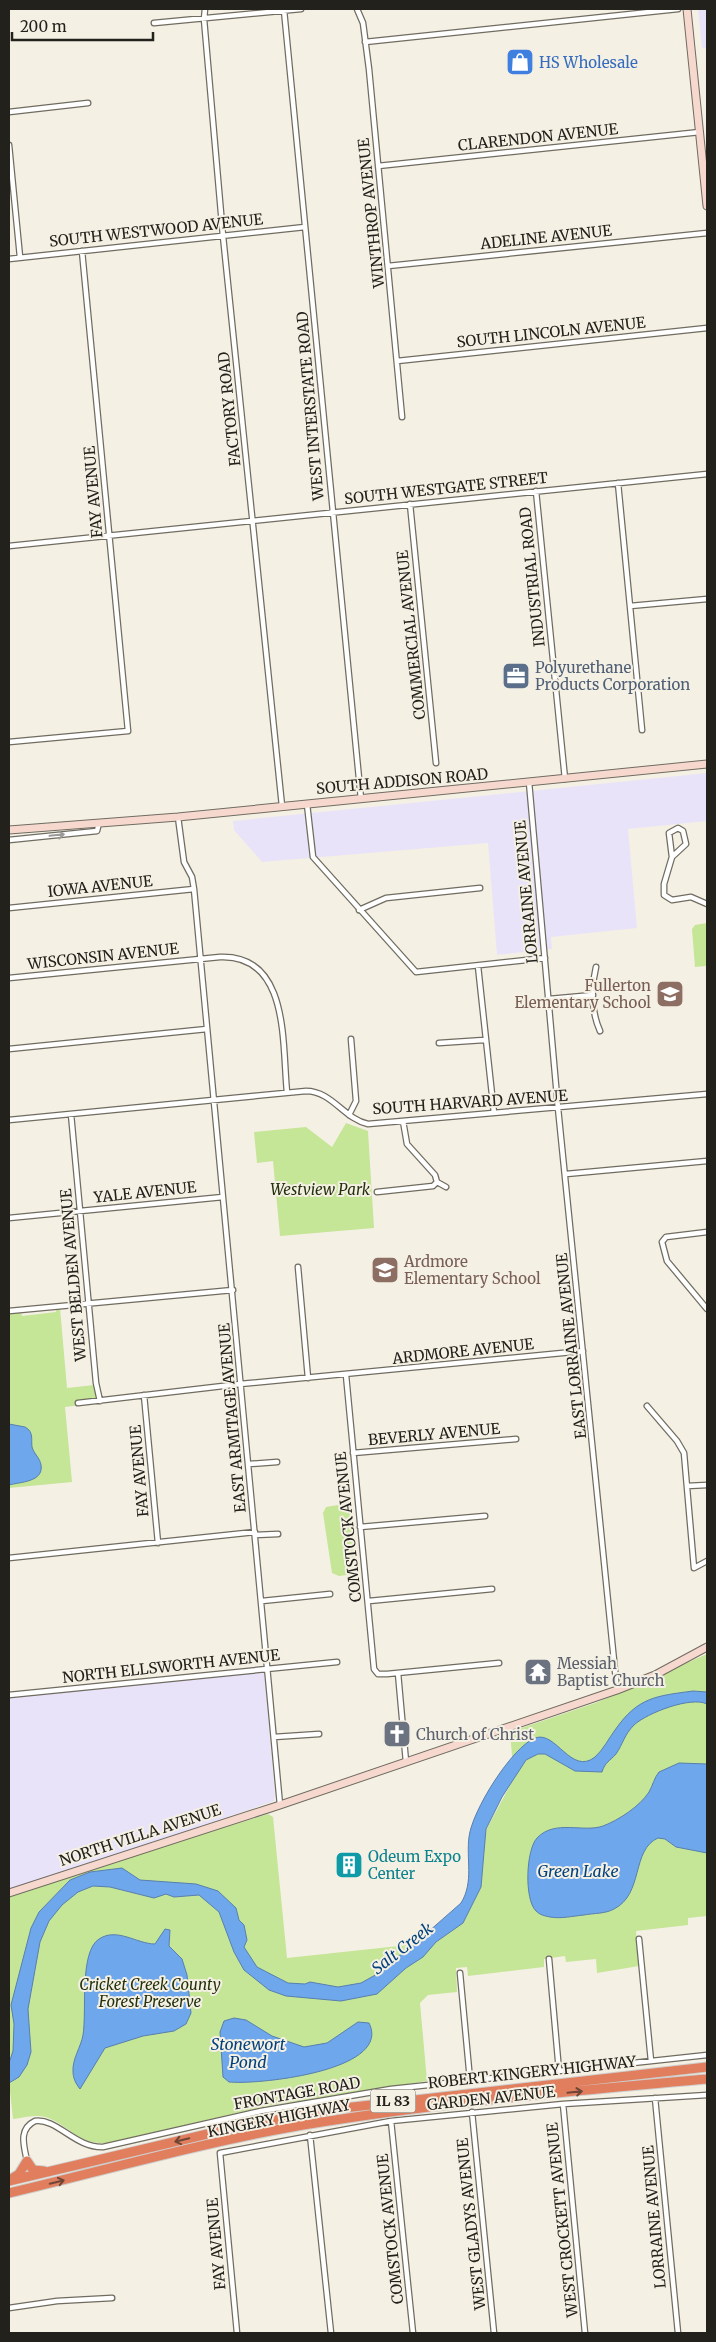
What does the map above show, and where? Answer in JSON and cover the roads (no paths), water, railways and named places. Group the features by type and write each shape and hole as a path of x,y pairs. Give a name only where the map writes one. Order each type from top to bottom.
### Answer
{"highway":[{"name":"ROBERT KINGERY HIGHWAY","path":"9,2181 237,2127 335,2109 707,2067"},
{"name":"KINGERY HIGHWAY","path":"9,2193 234,2139 301,2126 444,2106 707,2079"},
{"path":"610,2088 707,2085"},
{"path":"9,2181 19,2174 27,2161 37,2171 56,2170"}],"street":[{"name":"FACTORY ROAD","path":"205,9 204,19 223,236 282,806"},
{"path":"154,23 301,9"},
{"name":"WINTHROP AVENUE","path":"357,9 363,23 402,417"},
{"path":"365,42 678,9"},
{"path":"687,9 707,206"},
{"name":"WEST INTERSTATE ROAD","path":"284,10 361,799"},
{"path":"9,112 88,103"},
{"name":"CLARENDON AVENUE","path":"378,166 700,132"},
{"path":"9,145 20,257"},
{"name":"SOUTH WESTWOOD AVENUE","path":"9,258 305,227"},
{"name":"ADELINE AVENUE","path":"388,266 707,233"},
{"name":"FAY AVENUE","path":"9,742 128,731 82,251"},
{"name":"SOUTH LINCOLN AVENUE","path":"397,361 707,328"},
{"name":"SOUTH WESTGATE STREET","path":"9,546 707,474"},
{"path":"618,483 642,730"},
{"name":"INDUSTRIAL ROAD","path":"536,491 565,779"},
{"name":"COMMERCIAL AVENUE","path":"410,504 436,763"},
{"path":"630,606 707,599"},
{"name":"SOUTH ADDISON ROAD","path":"9,830 178,817 707,764"},
{"name":"LORRAINE AVENUE","path":"529,782 550,999"},
{"path":"307,803 310,853 313,858 416,972 545,958"},
{"name":"EAST ARMITAGE AVENUE","path":"178,817 184,862 190,872 194,889 280,1805"},
{"name":"SOUTH ADDISON ROAD","path":"9,840 97,831 98,823"},
{"path":"672,857 686,844 683,831 678,828 669,833 672,857 664,884 664,895 672,900 691,898 707,904"},
{"path":"359,910 386,898 480,888"},
{"name":"IOWA AVENUE","path":"9,908 194,889"},
{"name":"WISCONSIN AVENUE","path":"9,978 228,956 240,959 259,970 269,980 279,1008 287,1092"},
{"path":"478,966 484,1040 494,1112"},
{"path":"596,967 592,983 595,1021 600,1031"},
{"path":"550,999 593,995"},
{"name":"EAST LORRAINE AVENUE","path":"550,999 558,1108 617,1690"},
{"path":"9,1050 207,1029"},
{"path":"349,1116 356,1101 350,1039"},
{"path":"439,1043 484,1040"},
{"name":"SOUTH HARVARD AVENUE","path":"9,1120 287,1092 318,1092 349,1116 368,1124 707,1094"},
{"name":"WEST BELDEN AVENUE","path":"70,1114 96,1383 100,1400"},
{"path":"403,1121 407,1144 435,1175 437,1182"},
{"path":"566,1174 707,1161"},
{"path":"437,1182 446,1186"},
{"path":"377,1192 433,1186 437,1182"},
{"name":"YALE AVENUE","path":"9,1218 223,1197"},
{"path":"707,1232 662,1239 664,1256 707,1309"},
{"path":"298,1267 308,1378"},
{"path":"9,1312 233,1290"},
{"name":"ARDMORE AVENUE","path":"240,1384 583,1351"},
{"name":"COMSTOCK AVENUE","path":"346,1375 369,1601 374,1670 378,1674 398,1673"},
{"path":"78,1403 240,1384"},
{"name":"FAY AVENUE","path":"144,1395 158,1544"},
{"path":"647,1406 677,1441 684,1453 694,1568 707,1561"},
{"name":"BEVERLY AVENUE","path":"353,1453 516,1440"},
{"path":"249,1464 277,1462"},
{"path":"687,1486 707,1484"},
{"path":"360,1527 485,1516"},
{"path":"9,1558 255,1534 278,1534"},
{"path":"369,1601 492,1589"},
{"path":"262,1601 330,1594"},
{"name":"NORTH VILLA AVENUE","path":"9,1893 280,1805 617,1690 655,1675 707,1647"},
{"name":"NORTH ELLSWORTH AVENUE","path":"9,1695 337,1662"},
{"path":"406,1762 398,1673 499,1663"},
{"path":"274,1738 319,1734"},
{"path":"639,1940 651,2061"},
{"path":"549,1959 559,2071"},
{"path":"460,1973 470,2080"},
{"name":"FRONTAGE ROAD","path":"27,2161 24,2134 27,2126 35,2121 50,2123 85,2144 104,2147 219,2120 315,2101 470,2080 707,2055"},
{"name":"GARDEN AVENUE","path":"220,2153 310,2135 472,2112 707,2095"},
{"name":"LORRAINE AVENUE","path":"655,2098 678,2333"},
{"name":"WEST CROCKETT AVENUE","path":"563,2104 586,2333"},
{"name":"WEST GLADYS AVENUE","path":"472,2112 494,2333"},
{"name":"COMSTOCK AVENUE","path":"391,2122 413,2333"},
{"path":"310,2135 331,2333"},
{"name":"FAY AVENUE","path":"220,2153 237,2333"},
{"path":"9,2308 57,2301 112,2298"}],"water":[{"path":"9,1424 25,1427 30,1431 32,1447 41,1465 41,1471 35,1478 9,1485"},
{"path":"693,1691 707,1692 707,1704 691,1702 680,1704 640,1720 628,1732 616,1754 606,1764 602,1772 575,1771 545,1754 538,1754 526,1760 502,1797 486,1829 481,1887 463,1923 436,1942 423,1957 406,1968 377,1994 341,2001 286,1996 269,1990 244,1970 234,1952 219,1912 199,1895 174,1897 166,1894 154,1898 110,1887 93,1886 78,1892 62,1905 49,1921 40,1942 28,2009 31,2052 27,2065 19,2077 9,2083 9,2063 13,2051 14,2024 11,2005 31,1928 39,1912 70,1880 90,1872 122,1868 140,1880 196,1884 218,1891 236,1908 239,1920 244,1925 247,1940 244,1947 257,1967 288,1983 305,1984 310,1982 338,1987 361,1983 379,1973 393,1958 403,1954 461,1903 465,1895 468,1879 469,1837 477,1812 504,1767 525,1744 535,1738 543,1737 578,1761 586,1761 598,1754 623,1719 640,1704 658,1697"},
{"name":"Green Lake","path":"679,1763 707,1764 707,1853 676,1847 665,1839 658,1838 644,1852 630,1893 623,1902 611,1911 559,1918 544,1916 536,1911 530,1896 528,1875 533,1844 537,1838 544,1832 552,1829 595,1828 616,1820 629,1812 645,1797 659,1772"},
{"path":"165,1929 170,1930 169,1946 182,1959 187,1975 191,2013 186,2024 174,2031 143,2036 105,2048 80,2089 74,2079 73,2067 83,2035 86,1969 93,1946 99,1939 113,1935 155,1944"},
{"name":"Stonewort Pond","path":"234,2018 246,2020 272,2036 304,2047 327,2043 358,2022 369,2023 371,2039 361,2053 343,2064 318,2072 266,2081 229,2082 223,2077 220,2032 224,2021"}],"place":[{"name":"HS Wholesale","path":"520,62"},
{"name":"Polyurethane Products Corporation","path":"516,676"},
{"name":"Fullerton Elementary School","path":"670,994"},
{"name":"Ardmore Elementary School","path":"385,1270"},
{"name":"Messiah Baptist Church","path":"538,1672"},
{"name":"Church of Christ","path":"397,1734"},
{"name":"Odeum Expo Center","path":"349,1865"}],"park label":[{"name":"Westview Park","path":"320,1189"},
{"name":"Cricket Creek County Forest Preserve","path":"150,1992"}],"water label":[{"name":"Salt Creek","path":"402,1948"}]}
